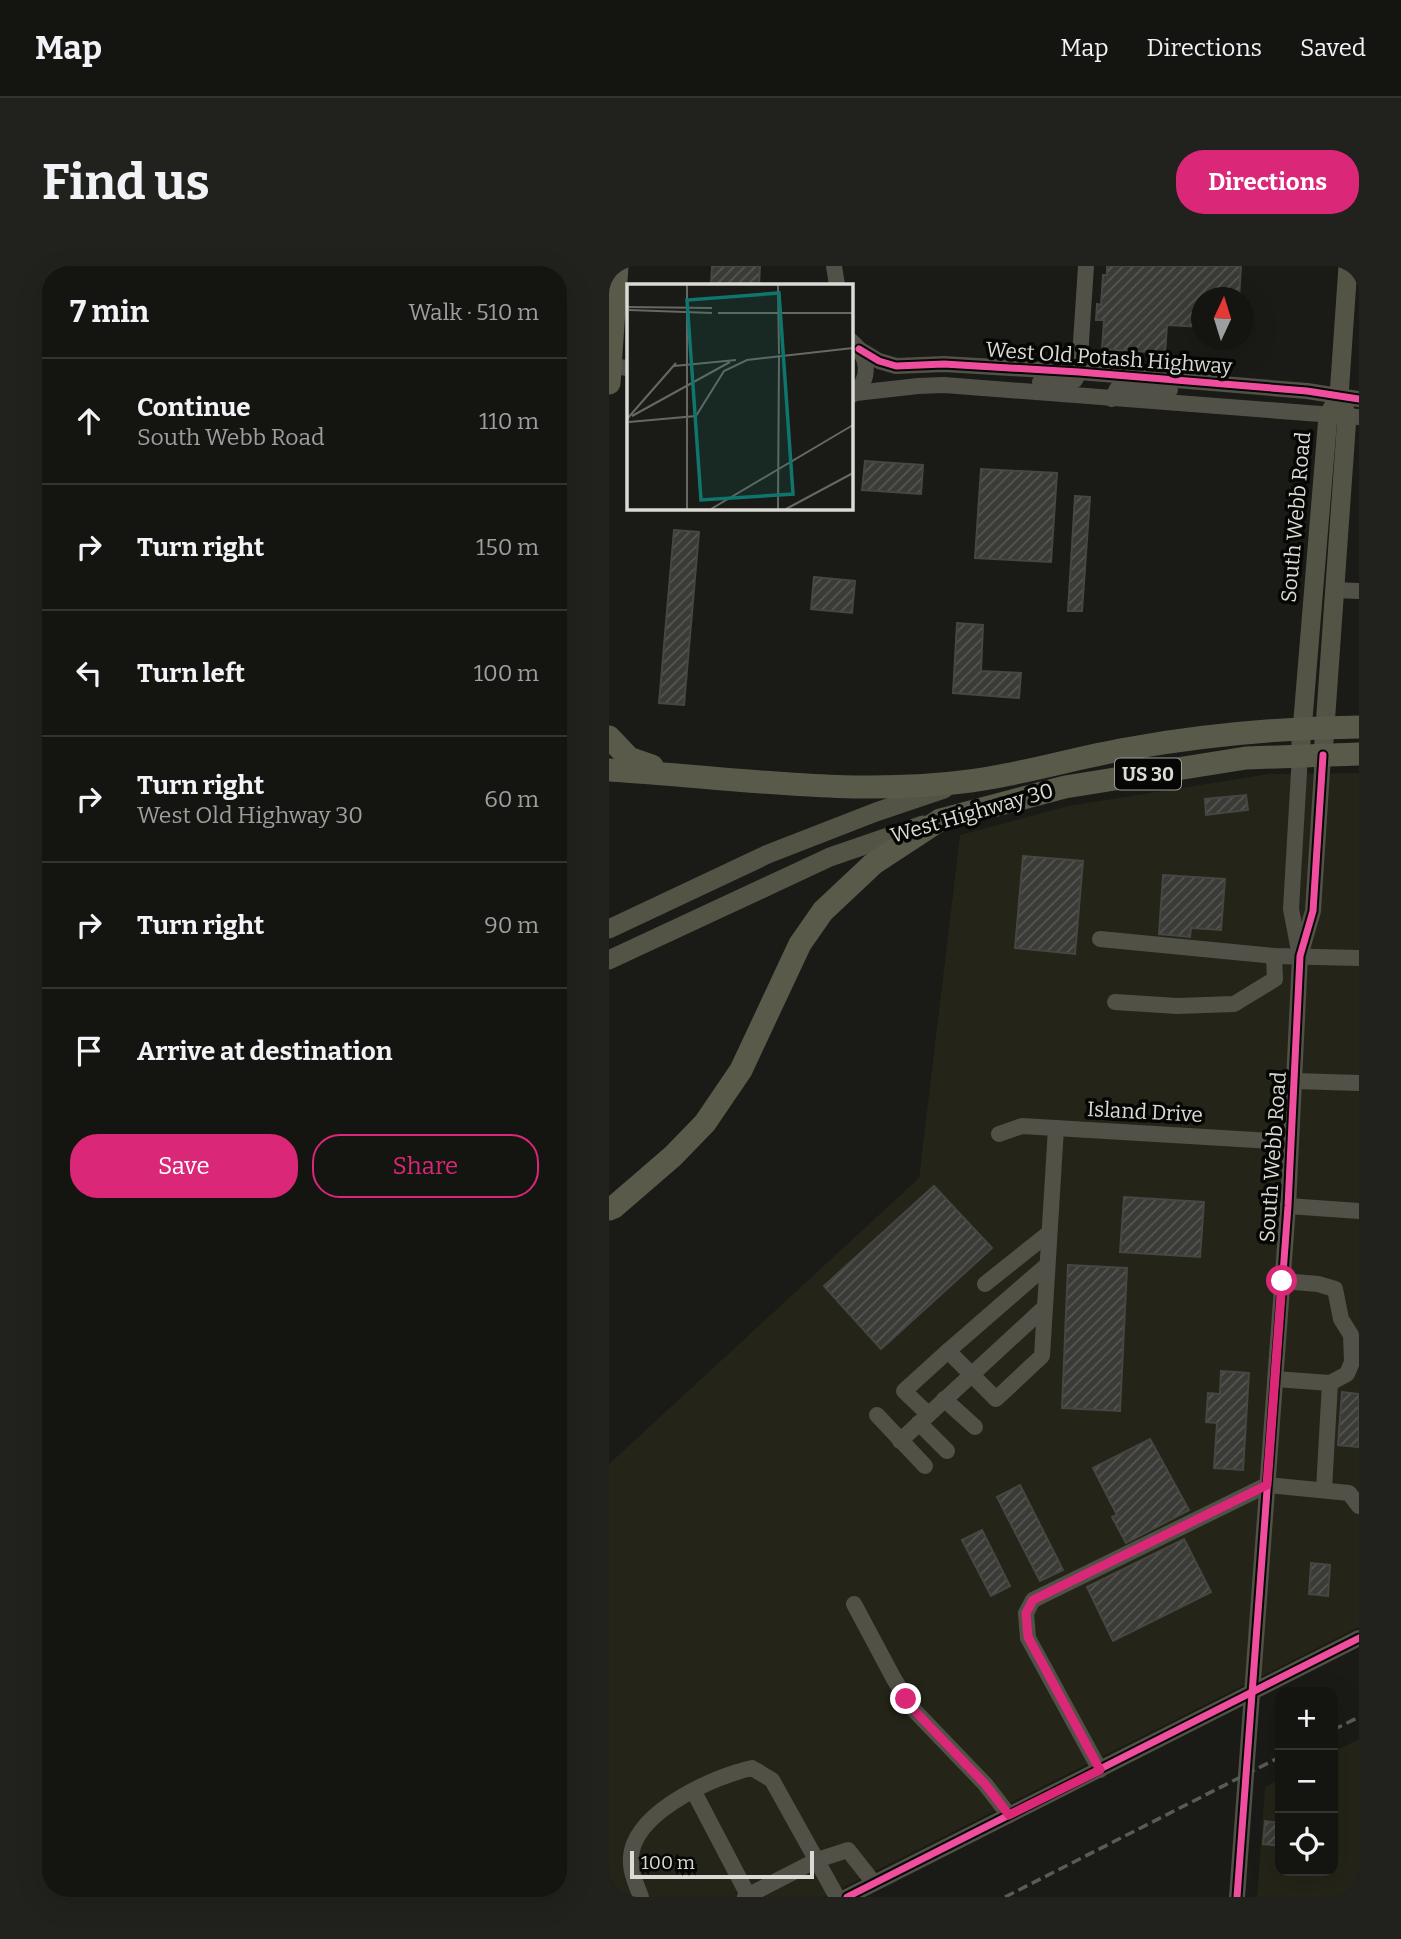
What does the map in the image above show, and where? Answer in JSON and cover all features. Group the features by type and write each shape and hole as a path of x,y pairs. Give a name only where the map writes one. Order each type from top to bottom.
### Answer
{"highway":[{"path":"614,371 617,266"},
{"name":"West Highway 30","path":"968,781 1126,749 1229,733 1359,727"},
{"path":"609,737 629,758 647,765 697,775"},
{"name":"West Highway 30","path":"940,820 1065,787 1246,758 1359,754"},
{"path":"609,770 865,789 968,781"},
{"path":"611,1209 673,1156 705,1123 741,1070 800,944 823,911 873,864 940,820"}],"main road":[{"path":"1339,396 1348,266"},
{"name":"South Webb Road","path":"1323,755 1345,416 1339,396"},
{"name":"South Webb Road","path":"1300,755 1301,728 1345,416"},
{"name":"West Highway 30","path":"609,929 768,854 876,812 968,781"},
{"name":"West Highway 30","path":"609,960 830,856 940,820"}],"street":[{"path":"824,266 826,284"},
{"path":"834,266 837,284"},
{"path":"972,388 996,381 1068,383 1075,380 1079,372 1086,266"},
{"path":"853,342 866,366 866,376 853,395"},
{"name":"West Old Potash Highway","path":"853,342 879,360 896,366 944,364 1079,372 1304,391 1359,399"},
{"path":"1112,399 1117,389 1173,390 1196,382"},
{"name":"West Old Potash Highway","path":"853,395 918,386 972,388 1345,416"},
{"path":"1334,590 1359,591"},
{"name":"South Webb Road","path":"1237,1897 1295,1081 1300,956 1291,909 1300,755"},
{"name":"South Webb Road","path":"1300,956 1313,911 1323,755"},
{"path":"1100,939 1274,956 1359,958"},
{"path":"1115,1002 1177,1006 1234,1004 1275,979 1274,956"},
{"path":"1295,1081 1359,1083"},
{"name":"Island Drive","path":"999,1135 1022,1126 1290,1142"},
{"path":"948,1351 996,1399 1042,1356 1056,1128"},
{"path":"1287,1206 1359,1211"},
{"path":"985,1284 1049,1233"},
{"path":"947,1451 904,1391 1047,1265"},
{"path":"1275,1379 1330,1383 1347,1374 1352,1362 1351,1335 1341,1319 1335,1290 1318,1284 1282,1281"},
{"path":"900,1441 1045,1307"},
{"path":"1325,1489 1330,1383"},
{"path":"944,1399 975,1427"},
{"path":"877,1415 925,1466"},
{"path":"1100,1770 1028,1637 1026,1613 1033,1600 1267,1485 1349,1493 1359,1506"},
{"path":"854,1604 912,1708 966,1763 1009,1815"},
{"path":"847,1897 1359,1637"},
{"path":"641,1897 630,1871 632,1849 644,1828 664,1807 732,1772 752,1768 772,1780 837,1897"},
{"path":"694,1792 748,1896 817,1860 848,1850 874,1884"}],"shaded area":[{"path":"1359,773 1359,1627 824,1897 609,1897 609,1464 919,1178 960,835 1068,806 1269,774"},
{"path":"1359,1739 1359,1897 1257,1897 1265,1787 1275,1782 1275,1876 1338,1876 1338,1750"}],"building":[{"path":"712,266 760,266 759,284 711,284"},
{"path":"1107,266 1241,266 1240,287 1191,287 1191,326 1167,325 1165,353 1102,349 1104,320 1096,320 1097,304 1101,305 1103,275 1107,275"},
{"path":"865,461 923,465 921,494 862,490"},
{"path":"981,469 1057,473 1051,562 975,558"},
{"path":"1075,496 1090,497 1082,611 1068,611"},
{"path":"674,530 699,532 684,705 659,703"},
{"path":"814,577 855,581 852,613 811,609"},
{"path":"957,623 983,625 981,671 1021,673 1019,698 953,693"},
{"path":"1246,795 1248,810 1206,815 1205,799"},
{"path":"1023,856 1083,861 1075,954 1015,948"},
{"path":"1163,875 1225,879 1221,930 1191,928 1190,937 1159,934"},
{"path":"934,1186 992,1248 881,1349 824,1286"},
{"path":"1124,1197 1204,1202 1200,1257 1120,1252"},
{"path":"1068,1265 1127,1268 1120,1411 1062,1408"},
{"path":"1221,1371 1249,1373 1243,1470 1214,1468 1217,1423 1206,1422 1208,1393 1220,1394"},
{"path":"1342,1392 1359,1394 1359,1447 1338,1445"},
{"path":"1150,1439 1189,1510 1126,1543 1112,1517 1117,1515 1093,1468"},
{"path":"1020,1485 1063,1570 1040,1581 997,1497"},
{"path":"982,1530 1010,1586 991,1596 962,1540"},
{"path":"1184,1539 1211,1592 1113,1641 1087,1587"},
{"path":"1311,1563 1330,1565 1328,1596 1309,1594"},
{"path":"1265,1821 1275,1822 1275,1845 1263,1844"}],"railway":[{"path":"1338,1728 1359,1717"},
{"path":"1005,1897 1275,1760"}],"cycle path":[{"path":"859,349 879,361 896,366 944,364 1079,372 1307,391 1359,399"},
{"path":"1237,1897 1288,1206 1300,956 1313,911 1323,755"},
{"path":"847,1897 1359,1638"}],"route":[{"path":"906,1699 985,1784 1009,1815 1100,1770 1028,1637 1026,1613 1033,1600 1267,1485 1282,1281"}]}
